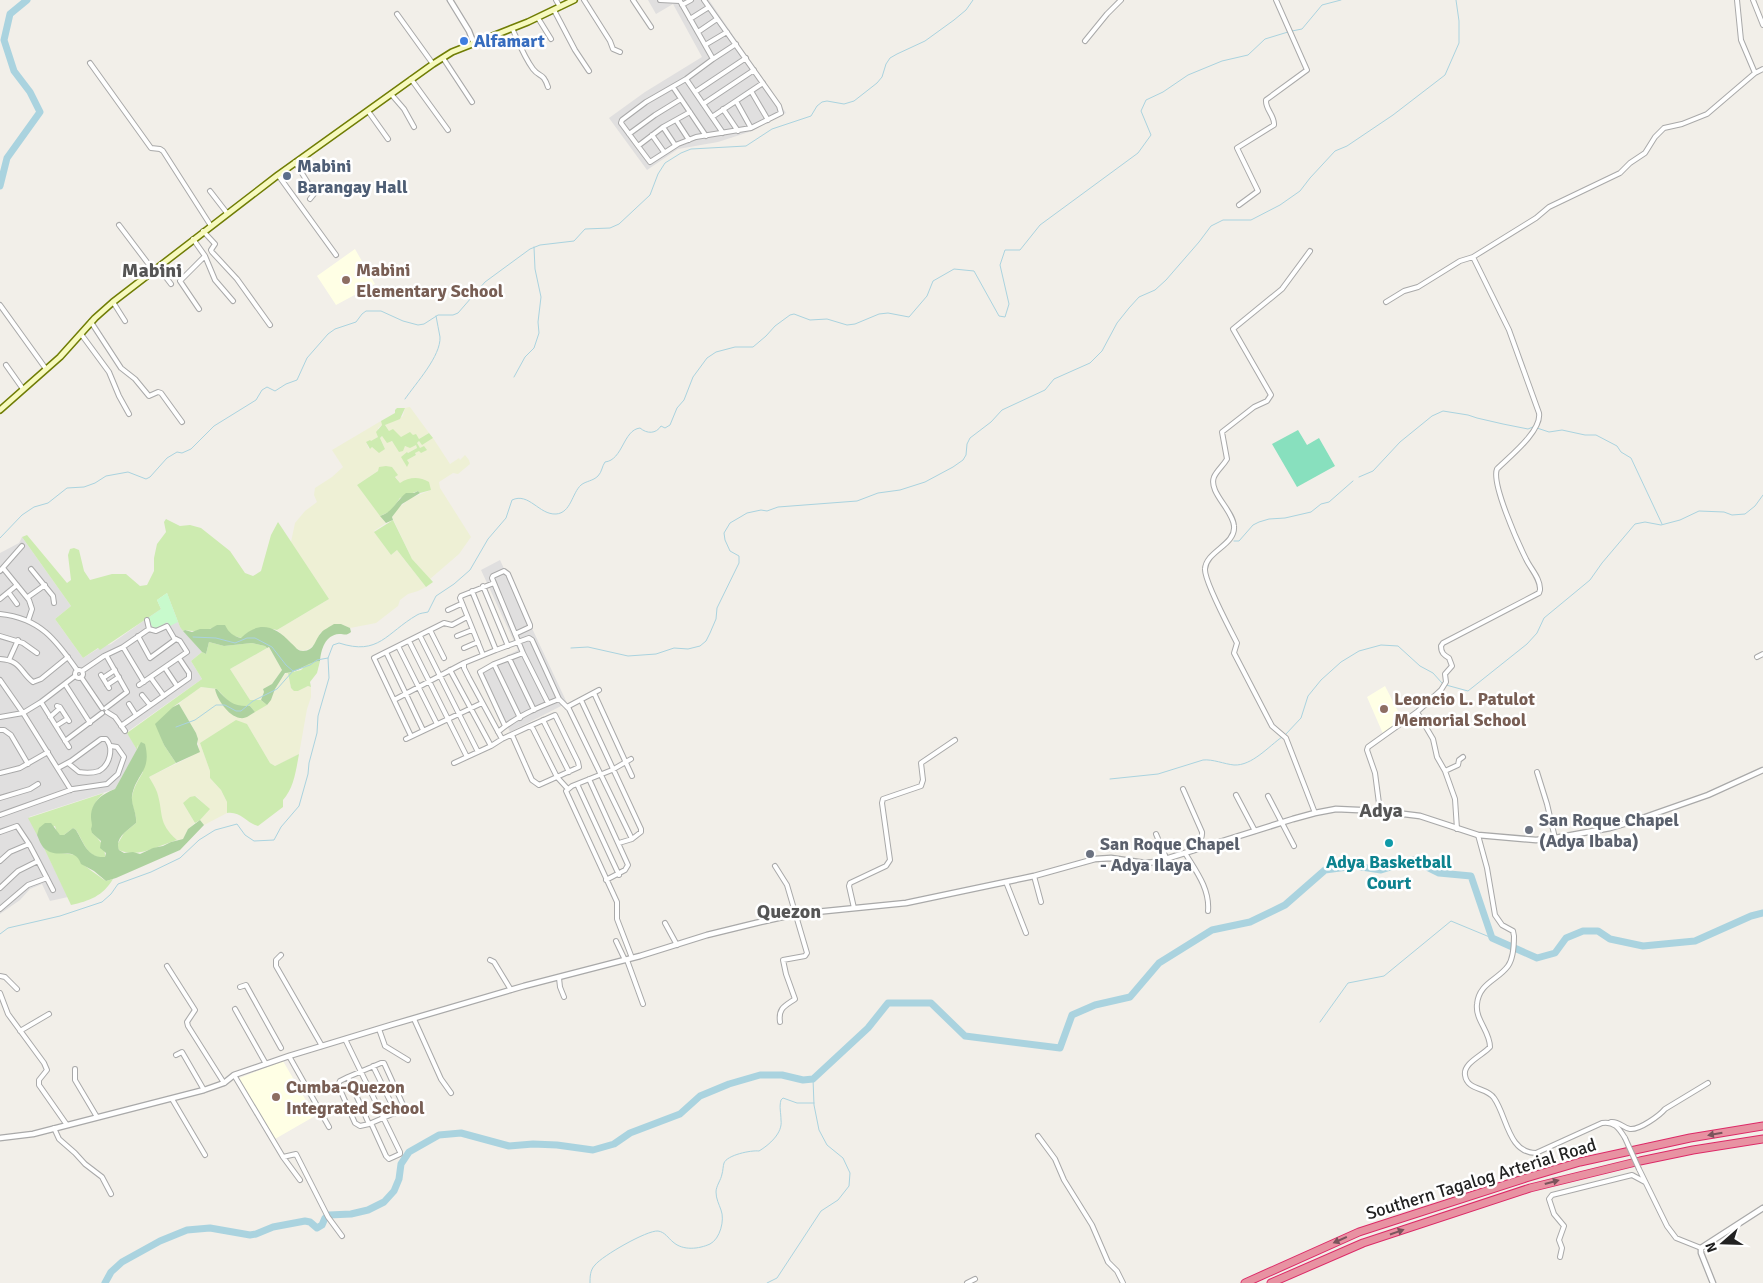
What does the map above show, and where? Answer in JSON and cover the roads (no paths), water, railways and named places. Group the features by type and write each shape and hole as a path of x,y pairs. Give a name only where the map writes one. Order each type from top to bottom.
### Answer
{"highway":[{"name":"Southern Tagalog Arterial Road","path":"1246,1283 1359,1232 1526,1178 1580,1162 1690,1138 1763,1126"},
{"name":"Southern Tagalog Arterial Road","path":"1271,1283 1363,1243 1530,1188 1640,1161 1763,1139"}],"main road":[{"path":"0,410 46,369 112,302 295,162 411,79 452,52 538,18 574,0"}],"street":[{"path":"450,0 474,44"},
{"path":"556,0 560,7"},
{"path":"584,0 613,49 620,52"},
{"path":"633,0 651,27"},
{"path":"660,0 679,1 706,45 712,59"},
{"path":"682,5 691,0"},
{"path":"704,0 718,19 727,32 736,44 746,58 779,106 781,113 751,128 706,136 675,145 650,162 620,122 646,102 686,79 736,44"},
{"path":"1085,41 1121,0"},
{"path":"1240,205 1258,191 1237,148 1274,124 1275,121 1266,104 1266,100 1307,70 1276,0"},
{"path":"1737,0 1741,40 1755,73"},
{"path":"1753,0 1763,25"},
{"path":"690,19 709,7"},
{"path":"554,10 575,50 589,71"},
{"path":"397,14 433,64"},
{"path":"538,18 551,40"},
{"path":"698,32 718,19"},
{"path":"512,28 531,66 544,77 548,87"},
{"path":"706,45 727,32"},
{"path":"443,58 472,102"},
{"path":"695,92 746,58"},
{"path":"90,63 151,148 163,151 211,226"},
{"path":"1386,302 1404,291 1418,287 1460,261 1473,257 1536,218 1549,206 1620,173 1645,152 1654,137 1664,128 1682,124 1707,114 1755,73 1763,69"},
{"path":"703,104 754,70"},
{"path":"411,79 448,130"},
{"path":"686,79 723,133"},
{"path":"712,117 763,83"},
{"path":"673,87 706,136"},
{"path":"751,91 768,120"},
{"path":"391,94 404,109 414,128"},
{"path":"629,134 681,99"},
{"path":"736,101 751,128"},
{"path":"723,109 738,131"},
{"path":"368,111 388,139"},
{"path":"638,146 663,127 690,112"},
{"path":"676,120 689,140"},
{"path":"663,127 675,145"},
{"path":"652,136 664,152"},
{"path":"295,162 313,191 314,194 310,199"},
{"path":"278,175 336,255"},
{"path":"210,191 227,213"},
{"path":"119,225 171,284"},
{"path":"204,231 214,243 211,251 237,279 270,325"},
{"path":"193,239 205,256 215,280 233,301"},
{"path":"1310,251 1282,289 1233,329 1244,351 1262,377 1270,395 1267,400 1254,407 1222,432 1227,459 1213,479 1213,486 1233,518 1235,528 1231,537 1213,555 1205,568 1209,583 1237,643 1234,653 1272,726 1286,738 1315,812"},
{"path":"199,309 180,281 205,256"},
{"path":"1380,810 1375,773 1367,750 1368,747 1417,712 1442,690 1446,682 1445,674 1452,666 1450,658 1441,651 1443,643 1539,593 1540,590 1539,582 1526,559 1510,522 1496,483 1495,474 1497,469 1536,429 1539,413 1509,330 1473,257"},
{"path":"112,302 125,320"},
{"path":"0,305 46,369"},
{"path":"91,322 124,372 135,379 149,396 160,393 182,422"},
{"path":"81,334 109,372 118,396 128,414"},
{"path":"6,365 23,389"},
{"path":"22,546 1,569 28,597 32,609 28,621"},
{"path":"31,569 53,596 54,603"},
{"path":"516,634 530,627 530,625 507,572 504,572 492,578 518,642 548,703"},
{"path":"483,655 461,604 461,596 494,582"},
{"path":"0,599 17,585"},
{"path":"28,597 45,585"},
{"path":"483,586 508,646"},
{"path":"472,591 496,650"},
{"path":"9,593 17,604"},
{"path":"448,610 461,604"},
{"path":"0,614 28,621 49,634 83,674 81,677 104,710 115,717 125,731"},
{"path":"411,736 394,700 371,659 444,623 452,625 468,617"},
{"path":"147,620 149,628"},
{"path":"140,685 187,651 168,626 156,631 149,628"},
{"path":"0,717 23,713 76,676 75,673 79,670 123,647 149,628"},
{"path":"430,630 444,658"},
{"path":"457,636 472,630"},
{"path":"0,636 18,640 37,653"},
{"path":"138,636 153,664"},
{"path":"420,636 478,752"},
{"path":"394,700 464,663 530,638 559,699 568,707 632,839"},
{"path":"150,658 176,639"},
{"path":"9,660 18,640"},
{"path":"409,641 467,757"},
{"path":"464,648 478,642"},
{"path":"398,646 437,724"},
{"path":"123,647 144,682"},
{"path":"386,652 423,730"},
{"path":"505,726 480,672 494,664 523,653"},
{"path":"1757,656 1763,654"},
{"path":"106,655 127,692"},
{"path":"0,659 9,660 20,666 33,683 41,679 68,657"},
{"path":"121,726 189,676 179,658"},
{"path":"509,658 534,710"},
{"path":"464,663 464,668 502,739"},
{"path":"494,664 520,718"},
{"path":"165,668 177,686"},
{"path":"115,670 102,677 108,686 119,677"},
{"path":"450,670 491,746"},
{"path":"76,676 81,677"},
{"path":"151,678 164,696"},
{"path":"0,680 71,790"},
{"path":"65,684 90,723"},
{"path":"65,741 134,688"},
{"path":"568,707 600,690"},
{"path":"594,693 632,776"},
{"path":"142,695 150,705"},
{"path":"498,732 534,710 559,699"},
{"path":"581,700 641,829 641,832 632,839 619,844"},
{"path":"41,702 68,747"},
{"path":"600,704 605,702"},
{"path":"406,739 482,703"},
{"path":"129,704 136,715"},
{"path":"50,717 59,707 68,720 56,726"},
{"path":"1417,712 1431,734 1437,757 1445,771 1455,799 1458,829"},
{"path":"605,716 610,713"},
{"path":"454,763 502,739 555,716 580,765 539,785 535,782 512,735"},
{"path":"543,720 569,772"},
{"path":"530,726 558,777 567,788 566,791 617,902 617,919 632,958"},
{"path":"611,729 616,726"},
{"path":"0,730 4,730 11,735 28,764"},
{"path":"58,768 103,738 111,746 106,765 97,771 79,772 68,763"},
{"path":"616,740 622,738"},
{"path":"854,908 850,883 886,866 890,860 882,800 887,796 921,786 923,780 921,764 955,740"},
{"path":"0,814 71,790 104,785 115,778 124,757 118,747 111,746"},
{"path":"621,751 626,749"},
{"path":"0,773 16,770 48,752"},
{"path":"1445,771 1458,765 1459,760 1463,757"},
{"path":"567,788 612,770 631,759"},
{"path":"0,1138 33,1134 204,1090 224,1082 234,1075 286,1056 511,990 626,960 707,935 796,914 906,904 1034,876 1095,859 1111,858 1145,863 1167,860 1315,812 1336,809 1380,810 1420,816 1478,835 1530,840 1554,838 1610,828 1630,822 1708,795 1763,770"},
{"path":"1537,772 1547,804 1554,838"},
{"path":"589,779 628,865 625,870 606,880"},
{"path":"0,798 30,789 38,784"},
{"path":"577,784 619,874"},
{"path":"1183,789 1202,832 1198,849"},
{"path":"1236,795 1255,831"},
{"path":"1268,796 1294,846"},
{"path":"0,832 17,826 54,890"},
{"path":"1156,834 1167,860"},
{"path":"1478,835 1487,868 1494,915 1502,925 1513,931 1514,942 1509,965 1487,983 1480,994 1477,1004 1478,1016 1490,1040 1490,1047 1467,1067 1464,1073 1466,1081 1492,1095 1499,1105 1506,1125 1522,1151 1536,1153 1602,1123 1616,1122 1628,1129 1632,1129 1654,1119 1662,1114 1665,1108 1708,1083"},
{"path":"0,861 10,852 29,844"},
{"path":"1185,854 1207,892 1209,901 1208,911"},
{"path":"0,888 18,871 38,861"},
{"path":"775,866 787,886 807,956 783,960 795,999 782,1008 779,1014 780,1022"},
{"path":"1034,876 1042,902"},
{"path":"0,909 31,883 47,878"},
{"path":"1006,882 1026,934"},
{"path":"665,924 677,945"},
{"path":"616,941 626,960 643,1004"},
{"path":"282,955 276,960 276,966 322,1046"},
{"path":"490,960 494,962 511,990"},
{"path":"167,966 195,1010 187,1022 188,1026 224,1082"},
{"path":"0,976 3,976 16,989"},
{"path":"559,978 564,997"},
{"path":"240,987 246,985 281,1048"},
{"path":"0,993 8,1014 46,1067 46,1073 39,1080 39,1085 67,1125"},
{"path":"235,1009 266,1064"},
{"path":"20,1031 49,1014"},
{"path":"414,1019 441,1079 451,1093"},
{"path":"378,1029 385,1046 408,1060"},
{"path":"345,1039 400,1154 389,1159 386,1156 348,1077"},
{"path":"176,1055 182,1052 204,1090"},
{"path":"286,1056 329,1126"},
{"path":"384,1063 404,1107 403,1111 370,1124 358,1126 338,1085 340,1081 360,1071 384,1063"},
{"path":"373,1066 396,1113"},
{"path":"75,1069 75,1080 97,1117"},
{"path":"234,1075 283,1157 300,1180"},
{"path":"172,1099 204,1155"},
{"path":"1609,1122 1616,1125 1625,1138 1667,1226 1676,1238 1701,1248"},
{"path":"54,1128 59,1139 102,1178 111,1194"},
{"path":"1038,1136 1055,1159 1067,1186 1092,1225 1108,1262 1117,1271 1123,1283"},
{"path":"283,1157 296,1154 327,1216 342,1236"},
{"path":"1560,1257 1562,1248 1559,1240 1564,1226 1552,1209 1549,1198 1552,1195 1632,1175 1645,1182"},
{"path":"1701,1248 1763,1208"},
{"path":"1701,1248 1701,1253 1713,1283"},
{"path":"967,1283 975,1279"}],"waterway":[{"path":"0,186 7,158 40,112 30,92 14,71 4,40 10,14 27,0"},
{"path":"0,538 22,515 34,507 48,503 67,488 84,487 106,476 128,472 146,479 150,477 167,458 177,452 182,453 191,449 214,426 256,400 262,390 267,387 275,391 297,380 307,358 328,334 335,329 356,322 366,311 381,311 403,321 418,325 424,324 438,315 458,313 485,282 530,249 540,245 574,241 585,229 610,228 619,224 650,195 658,174 665,163 681,153 691,149 746,146 772,129 811,116 822,102 844,104 854,101 877,83 882,77 890,58 925,41 966,10 973,0"},
{"path":"1292,31 1302,29 1322,5 1341,0"},
{"path":"571,648 588,647 628,656 656,654 674,648 688,649 700,646 706,641 710,633 716,619 717,608 739,563 739,556 730,551 725,540 724,533 730,523 747,513 761,510 767,511 778,507 857,501 878,493 900,490 925,482 963,460 970,438 991,422 1002,410 1045,390 1054,379 1090,363 1102,351 1117,323 1129,308 1139,297 1155,290 1166,280 1211,226 1223,220 1251,220 1280,205 1300,191 1335,151 1347,146 1393,115 1445,75 1459,43 1459,21 1456,0"},
{"path":"0,934 8,928 60,916 102,902 118,884 151,872 180,858 199,840 215,830 237,824 245,835 254,841 274,840 281,827 299,806 317,733 318,716 329,678 328,658 333,645 339,643 364,647 373,645 417,615 428,612 436,596 470,570 488,539 506,518 512,500 524,499 544,511 556,514 561,513 571,502 581,485 598,476 605,462 616,456 634,430 640,428 651,432 657,431 661,426 665,428 670,425 677,408 684,400 693,377 707,358 716,352 735,347 753,347 790,315 794,314 810,320 827,319 847,325 855,324 879,314 888,313 909,317 927,296 933,281 954,269 974,271 999,316 1005,317 1009,304 1000,265 1005,250 1020,250 1040,225 1138,153 1151,135 1141,111 1146,100 1163,92 1188,75 1222,61 1248,55 1265,39 1288,32"},
{"path":"514,377 525,357 534,348 539,333 538,322 541,297 535,269 534,247"},
{"path":"405,399 437,352 440,337 436,316"},
{"path":"1359,477 1373,471 1400,442 1432,416 1443,411 1528,429 1533,427"},
{"path":"1537,428 1549,432 1562,430 1585,435 1596,435 1617,446 1621,452 1631,458 1662,524"},
{"path":"1234,541 1239,541 1253,525 1259,522 1311,512 1321,504 1329,502 1353,481"},
{"path":"1446,685 1468,691 1527,644 1537,633 1544,618 1590,580 1635,524 1645,522 1661,525 1680,520 1699,511 1724,512 1732,515 1745,514 1755,506 1763,495"},
{"path":"193,637 216,638 235,643 247,638 255,638 272,647 293,671"},
{"path":"1286,734 1301,718 1308,696 1321,680 1341,662 1359,651 1381,645 1398,646 1420,666 1433,673 1442,683"},
{"path":"176,727 195,720 216,705 225,705 236,711 241,711 253,701 277,689 293,671 310,665 317,660 328,658"},
{"path":"1110,779 1158,774 1203,760 1234,765 1241,764 1254,759 1282,737"},
{"path":"105,1283 111,1272 122,1262 160,1241 187,1230 210,1228 250,1235 273,1227 305,1221 310,1222 317,1228 322,1225 325,1218 329,1215 351,1214 368,1210 384,1202 394,1191 399,1179 401,1164 409,1152 439,1135 461,1133 509,1146 557,1145 593,1150 614,1144 630,1133 680,1114 700,1096 729,1084 760,1075 782,1075 803,1080 813,1079 868,1028 888,1003 931,1003 965,1036 1060,1048 1072,1015 1095,1005 1130,997 1159,963 1212,930 1250,922 1285,905 1325,870 1355,866 1381,870 1413,860 1439,873 1471,876 1492,938 1537,958 1555,953 1566,938 1583,931 1598,931 1610,939 1643,946 1695,941 1751,916 1763,913"},
{"path":"1320,1022 1348,983 1384,976 1451,921 1492,938"},
{"path":"767,1283 777,1278 821,1211 838,1200 849,1186 850,1173 843,1158 827,1145 819,1130 814,1105 813,1079"},
{"path":"590,1283 592,1269 599,1261 625,1244 652,1232 658,1231 663,1233 677,1245 686,1248 701,1247 714,1242 722,1224 722,1214 716,1192 726,1160 740,1154 759,1151 778,1134 781,1125 780,1105 783,1098 797,1103 814,1103"}],"place":[{"name":"Alfamart","path":"464,41"},
{"name":"Mabini Barangay Hall","path":"287,176"},
{"name":"Mabini Elementary School","path":"346,280"},
{"name":"Leoncio L. Patulot Memorial School","path":"1384,709"},
{"name":"San Roque Chapel (Adya Ibaba)","path":"1529,830"},
{"name":"Adya Basketball Court","path":"1389,843"},
{"name":"San Roque Chapel - Adya Ilaya","path":"1090,854"},
{"name":"Cumba-Quezon Integrated School","path":"276,1097"}],"district":[{"name":"Mabini","path":"152,270"},
{"name":"Adya","path":"1381,810"},
{"name":"Quezon","path":"789,911"}]}
